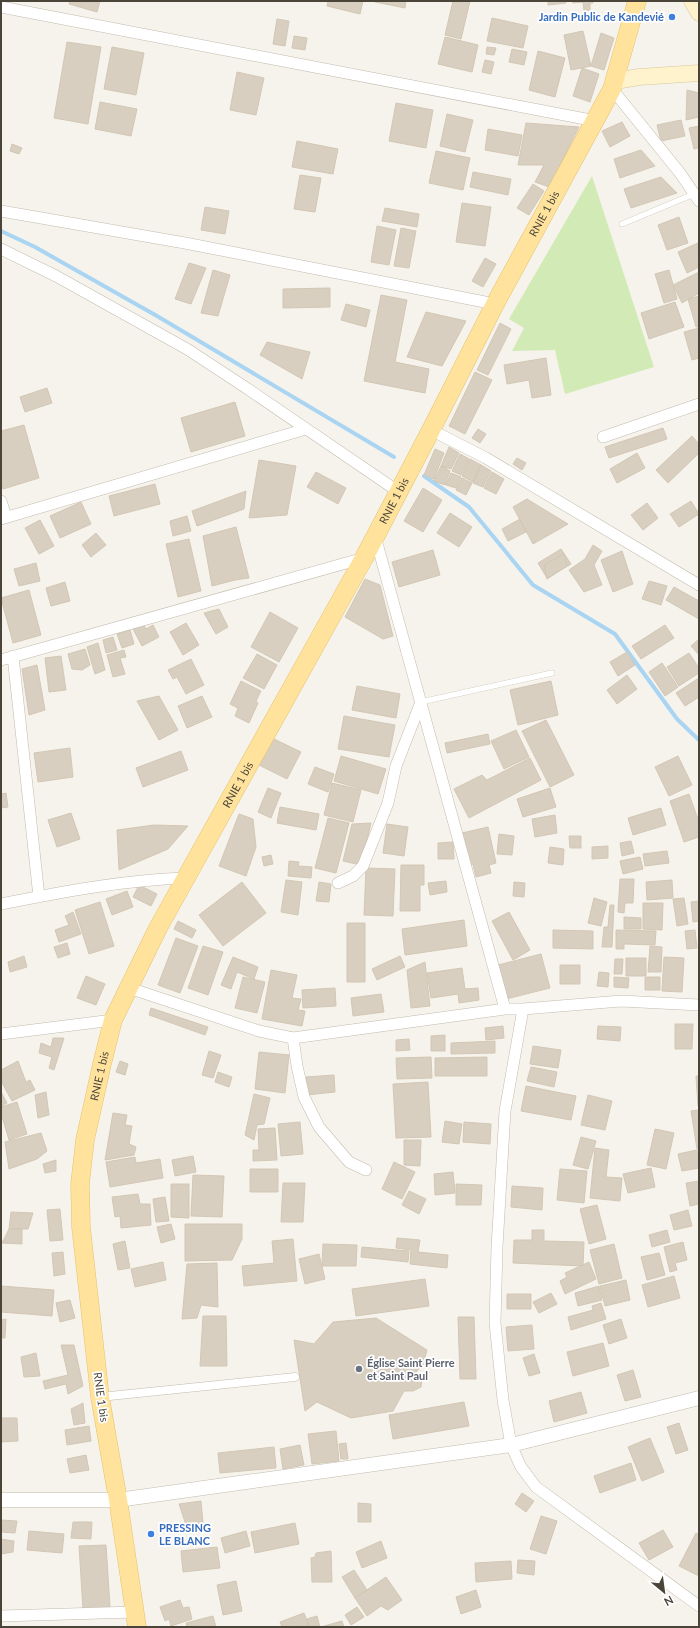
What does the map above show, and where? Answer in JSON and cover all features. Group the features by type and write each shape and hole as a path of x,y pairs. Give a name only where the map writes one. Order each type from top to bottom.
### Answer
{"main road":[{"name":"RNIE 1 bis","path":"136,1619 118,1500 100,1397 81,1227 80,1184 85,1140 102,1064 114,1020 158,928 364,558 495,304 596,121 614,85 637,1"},
{"path":"692,1 699,13"},
{"path":"614,85 663,75 699,73"}],"street":[{"path":"1,7 596,121"},
{"path":"614,85 697,198"},
{"path":"1,211 185,243 495,304"},
{"path":"1,249 56,276 187,349 399,492"},
{"path":"603,437 699,404"},
{"path":"1,501 4,518 306,429"},
{"path":"431,430 486,458 699,585"},
{"path":"375,536 505,1009"},
{"path":"1,660 364,558"},
{"path":"13,656 39,897"},
{"path":"338,883 352,876 363,866 388,803 396,766 421,702"},
{"path":"1,904 106,885 150,879 186,878"},
{"path":"129,988 259,1031 293,1038 505,1009 524,1009 621,1001 699,1005"},
{"path":"524,1009 505,1111 497,1247 495,1324 503,1400 511,1445 522,1467 536,1487 699,1606"},
{"path":"1,1034 114,1020"},
{"path":"293,1038 304,1097 316,1122 332,1144 349,1162 366,1170"},
{"path":"100,1397 295,1377"},
{"path":"1,1500 118,1500 511,1445 699,1398"},
{"path":"1,1616 136,1619"}],"lane":[{"path":"622,224 697,198"},
{"path":"421,702 552,672"}],"green space":[{"path":"592,176 654,367 565,394 555,350 512,351 524,328 509,319"}],"building":[{"path":"70,1 100,1 97,12 69,4"},
{"path":"328,1 363,1 360,14 327,6"},
{"path":"375,1 406,1 405,8"},
{"path":"453,1 470,1 461,39 445,35"},
{"path":"548,1 566,1 566,3 548,5"},
{"path":"572,1 593,1 593,3 590,3 590,10 584,11 583,2 573,3"},
{"path":"492,18 528,26 523,48 487,41"},
{"path":"277,19 289,21 285,46 273,44"},
{"path":"583,31 591,66 571,70 564,35"},
{"path":"601,33 614,38 604,70 591,66"},
{"path":"294,36 307,38 305,50 292,48"},
{"path":"445,37 478,45 472,72 438,64"},
{"path":"67,42 101,47 88,124 54,118"},
{"path":"112,47 144,53 136,95 104,89"},
{"path":"487,47 496,48 494,55 486,54"},
{"path":"512,49 527,52 524,65 509,62"},
{"path":"538,51 565,58 555,97 529,90"},
{"path":"485,60 494,62 491,74 482,72"},
{"path":"582,68 599,74 590,102 573,96"},
{"path":"237,72 264,78 256,115 230,110"},
{"path":"687,90 699,93 699,117 686,120"},
{"path":"100,102 137,109 131,136 95,129"},
{"path":"396,103 433,110 426,148 389,141"},
{"path":"447,114 473,120 465,152 440,146"},
{"path":"681,120 685,136 661,141 657,125"},
{"path":"622,122 630,136 610,147 602,131"},
{"path":"526,123 579,127 549,187 535,182 544,165 518,165"},
{"path":"699,126 699,148 694,149 689,128"},
{"path":"488,129 522,135 518,156 485,150"},
{"path":"297,141 338,149 333,174 292,167"},
{"path":"12,144 22,148 19,154 10,151"},
{"path":"641,150 655,166 620,178 614,159"},
{"path":"436,151 470,158 463,190 429,183"},
{"path":"473,172 511,179 508,195 470,187"},
{"path":"300,175 321,178 315,212 294,209"},
{"path":"661,177 677,193 631,208 624,189"},
{"path":"533,184 544,191 529,215 517,208"},
{"path":"462,203 491,207 485,246 456,242"},
{"path":"205,207 229,211 225,234 201,230"},
{"path":"385,208 419,214 417,227 382,221"},
{"path":"679,217 688,243 667,250 658,225"},
{"path":"377,226 396,230 389,265 371,262"},
{"path":"401,228 416,231 409,268 394,266"},
{"path":"698,243 699,267 687,273 678,252"},
{"path":"485,258 496,264 483,287 472,281"},
{"path":"189,263 206,268 191,304 175,299"},
{"path":"213,270 230,275 218,316 201,313"},
{"path":"669,270 677,299 664,303 655,274"},
{"path":"699,272 699,293 682,303 673,285"},
{"path":"330,288 330,307 283,308 283,289"},
{"path":"381,295 407,300 395,362 429,369 425,393 364,381"},
{"path":"699,296 699,327 696,327 688,299"},
{"path":"675,302 684,327 649,339 641,313"},
{"path":"346,304 370,310 366,327 341,320"},
{"path":"426,312 466,321 442,366 407,357"},
{"path":"500,323 511,329 488,375 477,370"},
{"path":"699,328 699,358 692,360 684,332"},
{"path":"267,342 310,352 302,379 260,355"},
{"path":"546,358 551,395 532,398 529,380 507,384 504,365"},
{"path":"475,372 492,380 465,434 449,426"},
{"path":"47,388 52,403 25,412 20,397"},
{"path":"235,402 245,436 191,452 181,418"},
{"path":"24,425 39,478 3,489 1,481 1,431"},
{"path":"663,428 667,439 609,458 605,447"},
{"path":"478,429 486,434 480,443 472,438"},
{"path":"692,436 699,444 699,453 668,483 656,470"},
{"path":"449,447 459,453 451,469 441,466"},
{"path":"435,449 444,453 434,479 424,475"},
{"path":"637,453 645,468 617,483 610,469"},
{"path":"460,454 469,459 461,475 452,471"},
{"path":"517,458 526,463 522,470 513,464"},
{"path":"470,459 481,465 473,482 462,476"},
{"path":"259,460 296,466 287,515 249,518"},
{"path":"481,465 491,471 483,487 473,483"},
{"path":"441,466 450,471 445,485 434,481"},
{"path":"316,472 346,488 338,504 307,487"},
{"path":"492,472 504,479 496,494 484,488"},
{"path":"451,473 461,477 456,488 446,485"},
{"path":"462,478 472,483 466,495 456,490"},
{"path":"155,484 160,504 114,516 109,496"},
{"path":"423,488 442,500 423,532 404,521"},
{"path":"246,491 244,509 197,526 192,511"},
{"path":"527,499 568,524 533,544 513,507"},
{"path":"691,501 699,514 679,527 670,514"},
{"path":"81,502 91,524 60,538 50,516"},
{"path":"647,503 658,518 643,530 631,515"},
{"path":"450,513 472,527 459,547 437,533"},
{"path":"187,516 191,531 173,536 170,521"},
{"path":"520,519 526,532 508,541 502,529"},
{"path":"40,520 54,546 39,554 25,528"},
{"path":"236,527 249,578 212,586 203,536"},
{"path":"96,533 106,545 91,557 82,545"},
{"path":"189,539 201,591 178,597 166,544"},
{"path":"593,545 602,551 594,565 602,585 584,592 569,570 585,559"},
{"path":"561,549 571,564 547,578 538,563"},
{"path":"433,550 440,575 399,587 392,562"},
{"path":"622,551 633,584 613,592 601,560"},
{"path":"564,554 567,566 547,579 544,565"},
{"path":"36,563 40,581 19,586 14,569"},
{"path":"365,579 380,585 393,636 383,639 345,617"},
{"path":"649,581 667,586 661,605 642,599"},
{"path":"65,582 70,601 51,606 46,588"},
{"path":"674,587 699,601 699,619 666,600"},
{"path":"29,590 41,635 13,643 1,598"},
{"path":"219,609 228,627 216,634 204,613"},
{"path":"270,612 298,628 279,662 251,647"},
{"path":"186,623 199,645 183,655 170,632"},
{"path":"143,624 146,629 153,625 159,637 142,646 133,629"},
{"path":"665,625 674,638 641,659 632,646"},
{"path":"130,630 134,644 122,648 117,634"},
{"path":"113,637 117,650 106,653 103,640"},
{"path":"699,639 699,655 691,646"},
{"path":"98,643 105,670 95,674 87,647"},
{"path":"85,649 90,665 82,670 72,669 68,654"},
{"path":"124,650 126,657 120,658 125,674 113,677 107,655"},
{"path":"627,652 635,665 618,676 610,662"},
{"path":"689,653 699,668 699,673 679,686 667,667"},
{"path":"257,654 277,665 264,689 243,678"},
{"path":"61,656 66,690 49,692 45,658"},
{"path":"191,659 204,685 186,694 177,677 173,679 168,670"},
{"path":"662,663 678,687 665,696 649,672"},
{"path":"37,665 45,710 29,715 22,669"},
{"path":"627,675 637,689 617,704 607,690"},
{"path":"699,678 699,697 685,706 676,693"},
{"path":"241,681 261,691 256,701 258,703 249,723 235,716 238,708 230,704"},
{"path":"551,681 558,715 518,725 510,690"},
{"path":"357,686 400,694 396,718 352,710"},
{"path":"159,696 178,730 159,740 137,701"},
{"path":"202,696 212,717 187,728 178,706"},
{"path":"344,716 395,725 389,757 338,749"},
{"path":"546,720 574,775 550,787 522,731"},
{"path":"516,730 529,757 504,769 491,741"},
{"path":"488,734 490,744 447,753 445,743"},
{"path":"272,738 301,752 287,779 259,765"},
{"path":"70,748 73,777 38,782 34,753"},
{"path":"181,751 188,770 143,787 136,768"},
{"path":"341,756 386,769 378,794 334,781"},
{"path":"678,756 692,785 669,796 655,767"},
{"path":"530,758 541,780 469,818 454,789 482,775 487,780"},
{"path":"315,767 334,774 328,792 308,784"},
{"path":"332,783 361,790 353,822 324,815"},
{"path":"268,788 281,793 271,818 258,812"},
{"path":"550,788 556,807 523,817 517,799"},
{"path":"6,793 8,807 1,808 1,794"},
{"path":"689,794 699,822 699,837 684,842 670,801"},
{"path":"280,807 319,814 316,830 277,823"},
{"path":"661,808 666,825 633,835 628,818"},
{"path":"71,813 80,839 57,847 48,820"},
{"path":"239,814 253,819 256,847 246,876 219,866"},
{"path":"555,815 557,833 535,837 532,819"},
{"path":"328,818 349,823 336,873 315,868"},
{"path":"371,823 361,865 343,861 352,824"},
{"path":"387,824 408,827 404,856 383,853"},
{"path":"154,825 188,826 168,849 119,870 117,830"},
{"path":"488,827 496,863 489,865 491,873 476,877 473,864 470,865 462,833"},
{"path":"499,834 514,836 512,855 497,854"},
{"path":"569,836 581,836 581,848 570,848"},
{"path":"631,841 634,853 622,856 620,843"},
{"path":"453,842 454,859 438,859 438,843"},
{"path":"608,846 608,858 592,859 592,847"},
{"path":"550,847 564,849 563,865 548,863"},
{"path":"667,851 669,863 645,866 643,854"},
{"path":"271,855 273,864 264,866 262,857"},
{"path":"640,857 643,869 623,874 620,861"},
{"path":"289,861 299,862 298,866 312,867 311,878 288,876"},
{"path":"401,865 424,865 424,885 420,885 420,911 400,911"},
{"path":"366,868 395,869 393,916 364,915"},
{"path":"620,879 634,879 633,903 625,903 624,913 618,912"},
{"path":"286,880 302,882 298,915 281,912"},
{"path":"672,880 673,898 647,900 646,882"},
{"path":"446,881 447,892 430,895 428,883"},
{"path":"242,882 266,913 223,946 199,915"},
{"path":"319,882 331,884 329,902 316,901"},
{"path":"514,882 525,883 524,897 513,896"},
{"path":"139,885 157,894 151,906 133,897"},
{"path":"127,891 133,907 112,915 106,899"},
{"path":"594,898 607,902 601,926 588,923"},
{"path":"684,898 688,924 677,926 673,899"},
{"path":"699,901 699,921 693,922 691,902"},
{"path":"100,902 114,946 89,954 75,910"},
{"path":"643,903 663,903 662,930 643,929"},
{"path":"610,905 614,905 612,947 602,947 604,927 608,927"},
{"path":"73,912 81,934 59,942 55,930 69,925 65,916"},
{"path":"509,912 530,950 513,960 492,921"},
{"path":"624,917 641,918 641,929 624,929"},
{"path":"464,920 467,946 405,955 402,929"},
{"path":"178,921 196,930 192,938 174,929"},
{"path":"347,923 365,923 365,982 347,982"},
{"path":"553,930 593,931 593,949 553,948"},
{"path":"616,930 656,931 655,945 624,944 624,949 616,949"},
{"path":"695,930 697,948 687,949 685,931"},
{"path":"176,938 198,946 180,993 158,985"},
{"path":"67,943 70,954 58,958 54,947"},
{"path":"203,946 223,952 208,995 188,988"},
{"path":"650,946 662,947 661,972 648,972"},
{"path":"541,954 550,988 506,999 498,965"},
{"path":"24,956 27,967 10,972 8,962"},
{"path":"400,956 405,967 377,980 372,969"},
{"path":"233,957 258,967 254,979 237,972 231,989 221,985"},
{"path":"664,957 684,958 682,992 662,991"},
{"path":"626,958 646,958 646,976 626,976"},
{"path":"615,959 623,959 622,974 614,974"},
{"path":"425,962 430,1006 411,1008 407,970"},
{"path":"560,965 580,965 580,984 560,984"},
{"path":"462,968 465,989 478,988 479,1000 459,1003 458,994 431,998 427,973"},
{"path":"271,970 297,975 292,998 301,999 298,1010 305,1011 302,1026 262,1019"},
{"path":"599,972 609,973 608,987 597,986"},
{"path":"86,976 105,984 96,1005 77,998"},
{"path":"243,977 265,982 257,1013 235,1008"},
{"path":"614,977 629,978 628,988 614,987"},
{"path":"645,977 660,977 660,990 645,990"},
{"path":"335,988 336,1006 303,1008 302,990"},
{"path":"381,994 384,1012 353,1016 351,998"},
{"path":"151,1008 208,1027 205,1035 149,1015"},
{"path":"675,1024 693,1024 692,1049 675,1049"},
{"path":"503,1026 504,1038 486,1040 485,1028"},
{"path":"598,1026 621,1027 620,1041 597,1039"},
{"path":"445,1035 445,1051 431,1051 431,1036"},
{"path":"53,1038 64,1038 54,1070 49,1068 52,1057 39,1053 41,1043 51,1047"},
{"path":"409,1039 410,1050 396,1051 396,1040"},
{"path":"495,1041 495,1053 451,1054 451,1043"},
{"path":"533,1046 561,1050 558,1068 530,1064"},
{"path":"209,1051 221,1055 213,1078 202,1075"},
{"path":"259,1052 289,1055 285,1093 255,1089"},
{"path":"431,1057 432,1078 397,1079 396,1058"},
{"path":"487,1057 487,1076 435,1076 435,1058"},
{"path":"18,1061 26,1082 30,1080 35,1090 12,1101 1,1081 1,1070"},
{"path":"120,1061 128,1064 125,1075 116,1072"},
{"path":"531,1067 557,1072 554,1087 527,1081"},
{"path":"218,1072 232,1077 229,1087 215,1082"},
{"path":"334,1075 335,1092 307,1095 306,1077"},
{"path":"696,1076 699,1076 699,1106 698,1106"},
{"path":"428,1082 431,1137 396,1138 393,1084"},
{"path":"526,1086 576,1096 571,1120 521,1111"},
{"path":"1,1092 7,1103 1,1106"},
{"path":"46,1092 49,1115 38,1118 35,1095"},
{"path":"254,1094 270,1098 264,1124 257,1125 254,1140 245,1135"},
{"path":"588,1095 612,1101 605,1130 581,1125"},
{"path":"17,1102 27,1134 9,1140 1,1113 1,1107"},
{"path":"699,1110 699,1149 697,1149 691,1111"},
{"path":"113,1113 127,1115 125,1125 132,1126 129,1144 136,1147 134,1155 105,1160"},
{"path":"445,1121 462,1124 459,1144 442,1142"},
{"path":"300,1122 303,1154 281,1156 278,1124"},
{"path":"464,1122 491,1124 490,1144 463,1142"},
{"path":"275,1128 277,1160 253,1161 253,1150 259,1150 258,1129"},
{"path":"655,1129 674,1133 666,1169 647,1165"},
{"path":"41,1133 47,1151 37,1159 9,1169 5,1142"},
{"path":"581,1137 596,1141 588,1169 573,1165"},
{"path":"404,1140 421,1140 420,1166 404,1165"},
{"path":"595,1148 609,1150 606,1177 622,1178 620,1201 590,1198"},
{"path":"697,1150 699,1168 682,1171 678,1154"},
{"path":"193,1156 196,1172 175,1176 172,1160"},
{"path":"135,1157 136,1163 160,1159 163,1178 110,1187 106,1162"},
{"path":"56,1160 56,1171 45,1173 43,1164"},
{"path":"394,1162 415,1172 402,1199 382,1189"},
{"path":"651,1168 655,1187 628,1193 623,1174"},
{"path":"250,1169 278,1169 278,1192 250,1192"},
{"path":"560,1169 587,1171 584,1203 557,1200"},
{"path":"453,1172 455,1193 435,1195 434,1174"},
{"path":"193,1175 224,1176 222,1217 191,1216"},
{"path":"699,1181 699,1204 690,1206 686,1183"},
{"path":"283,1183 305,1183 303,1222 281,1222"},
{"path":"171,1184 189,1184 189,1218 171,1217"},
{"path":"456,1184 482,1185 481,1205 456,1205"},
{"path":"512,1186 543,1188 542,1210 511,1207"},
{"path":"409,1191 426,1199 419,1214 402,1205"},
{"path":"138,1194 140,1204 150,1204 151,1225 121,1228 120,1216 115,1217 112,1197"},
{"path":"165,1197 169,1221 156,1222 153,1199"},
{"path":"597,1205 606,1239 589,1244 580,1209"},
{"path":"60,1209 63,1240 50,1241 47,1210"},
{"path":"688,1210 692,1226 674,1230 670,1215"},
{"path":"11,1212 33,1213 28,1229 9,1229"},
{"path":"171,1224 175,1239 161,1243 157,1227"},
{"path":"185,1224 242,1224 242,1239 232,1260 185,1261"},
{"path":"9,1229 22,1229 22,1244 2,1243"},
{"path":"532,1230 544,1230 544,1241 584,1242 583,1266 513,1263 514,1240 532,1240"},
{"path":"667,1230 670,1242 652,1247 649,1235"},
{"path":"397,1238 420,1240 418,1252 448,1255 447,1268 410,1264 411,1250 396,1248"},
{"path":"293,1239 297,1281 244,1286 242,1266 274,1263 272,1241"},
{"path":"125,1241 130,1268 118,1270 113,1244"},
{"path":"683,1242 687,1260 675,1263 677,1270 670,1272 664,1247"},
{"path":"323,1244 357,1245 356,1266 322,1266"},
{"path":"614,1244 622,1278 599,1284 590,1250"},
{"path":"362,1247 409,1251 408,1262 361,1257"},
{"path":"63,1252 65,1274 54,1276 52,1253"},
{"path":"659,1253 665,1275 647,1280 641,1257"},
{"path":"319,1254 325,1279 305,1284 299,1259"},
{"path":"163,1262 166,1280 135,1287 131,1269"},
{"path":"589,1262 596,1279 565,1294 560,1281 567,1277 565,1273"},
{"path":"217,1263 218,1307 201,1305 197,1318 182,1319 187,1264"},
{"path":"674,1276 680,1298 648,1307 642,1285"},
{"path":"425,1279 429,1306 356,1316 352,1289"},
{"path":"626,1280 630,1300 605,1306 600,1286"},
{"path":"1,1286 54,1290 52,1316 1,1312"},
{"path":"599,1286 602,1300 578,1306 575,1293"},
{"path":"551,1293 557,1304 539,1313 533,1302"},
{"path":"507,1294 531,1294 531,1309 507,1309"},
{"path":"70,1300 75,1318 60,1322 56,1303"},
{"path":"601,1303 606,1319 571,1330 568,1317 593,1310 592,1306"},
{"path":"203,1316 226,1316 227,1366 200,1366"},
{"path":"458,1317 474,1317 476,1379 460,1379"},
{"name":"Église Saint Pierre et Saint Paul","path":"376,1318 427,1350 423,1365 415,1373 422,1380 421,1387 413,1391 404,1391 393,1411 351,1418 317,1402 305,1411 294,1340 314,1344 333,1322"},
{"path":"6,1319 5,1338 1,1338 1,1320"},
{"path":"621,1319 627,1338 609,1344 603,1325"},
{"path":"532,1325 534,1349 508,1351 506,1327"},
{"path":"603,1343 609,1366 573,1376 567,1352"},
{"path":"61,1345 74,1345 83,1386 68,1394 66,1384 45,1389 43,1381 68,1375"},
{"path":"36,1353 40,1376 24,1377 21,1357"},
{"path":"534,1354 540,1373 529,1376 523,1358"},
{"path":"633,1370 641,1397 625,1401 617,1375"},
{"path":"581,1392 587,1413 554,1422 549,1401"},
{"path":"464,1402 469,1426 393,1439 389,1415"},
{"path":"83,1403 85,1423 74,1425 71,1409"},
{"path":"1,1418 17,1418 18,1441 1,1442"},
{"path":"679,1423 688,1450 676,1454 667,1427"},
{"path":"89,1426 91,1441 67,1445 65,1430"},
{"path":"336,1431 339,1461 312,1464 308,1434"},
{"path":"650,1438 664,1472 642,1481 628,1447"},
{"path":"346,1443 348,1459 341,1459 339,1444"},
{"path":"300,1445 304,1465 283,1469 280,1449"},
{"path":"274,1447 276,1468 220,1473 218,1453"},
{"path":"86,1455 89,1470 70,1473 67,1459"},
{"path":"631,1463 636,1480 600,1493 594,1476"},
{"path":"522,1493 534,1501 526,1512 515,1504"},
{"path":"201,1501 203,1523 186,1525 179,1504"},
{"path":"358,1503 371,1504 371,1522 358,1522"},
{"path":"541,1516 557,1521 546,1554 530,1549"},
{"path":"1,1520 17,1521 15,1533 1,1532"},
{"path":"73,1522 92,1522 91,1539 71,1538"},
{"path":"295,1523 299,1544 255,1553 251,1532"},
{"path":"663,1530 673,1547 649,1560 639,1543"},
{"path":"29,1531 64,1534 62,1553 27,1550"},
{"path":"246,1531 250,1546 225,1553 221,1538"},
{"path":"696,1533 699,1535 699,1576 679,1566"},
{"path":"1,1539 14,1541 13,1552 1,1554"},
{"path":"381,1541 387,1558 362,1568 356,1552"},
{"path":"106,1545 110,1607 83,1609 79,1546"},
{"path":"217,1547 220,1568 183,1572 181,1551"},
{"path":"331,1551 332,1582 312,1582 311,1558 315,1557 316,1553"},
{"path":"518,1560 535,1561 534,1575 517,1573"},
{"path":"511,1561 512,1579 476,1582 475,1563"},
{"path":"354,1570 367,1590 355,1598 342,1577"},
{"path":"386,1577 402,1600 388,1610 381,1606 367,1616 355,1598"},
{"path":"236,1581 242,1611 223,1615 217,1585"},
{"path":"476,1590 481,1607 461,1614 456,1597"},
{"path":"180,1600 183,1608 189,1607 192,1619 171,1626 169,1619 165,1621 160,1607"},
{"path":"357,1607 364,1617 351,1625 345,1615"},
{"path":"304,1613 309,1626 282,1627 280,1622"},
{"path":"213,1616 216,1627 187,1627 186,1623"},
{"path":"317,1616 320,1627 307,1627 309,1626 307,1619"},
{"path":"342,1621 344,1627 321,1627"}],"waterway":[{"path":"1,231 35,247 157,316 394,457"},
{"path":"424,476 469,507 533,585 615,634 677,719 699,740"}],"place":[{"name":"Jardin Public de Kandevié","path":"672,17"},
{"name":"Église Saint Pierre et Saint Paul","path":"359,1369"},
{"name":"PRESSING LE BLANC","path":"151,1534"}]}
